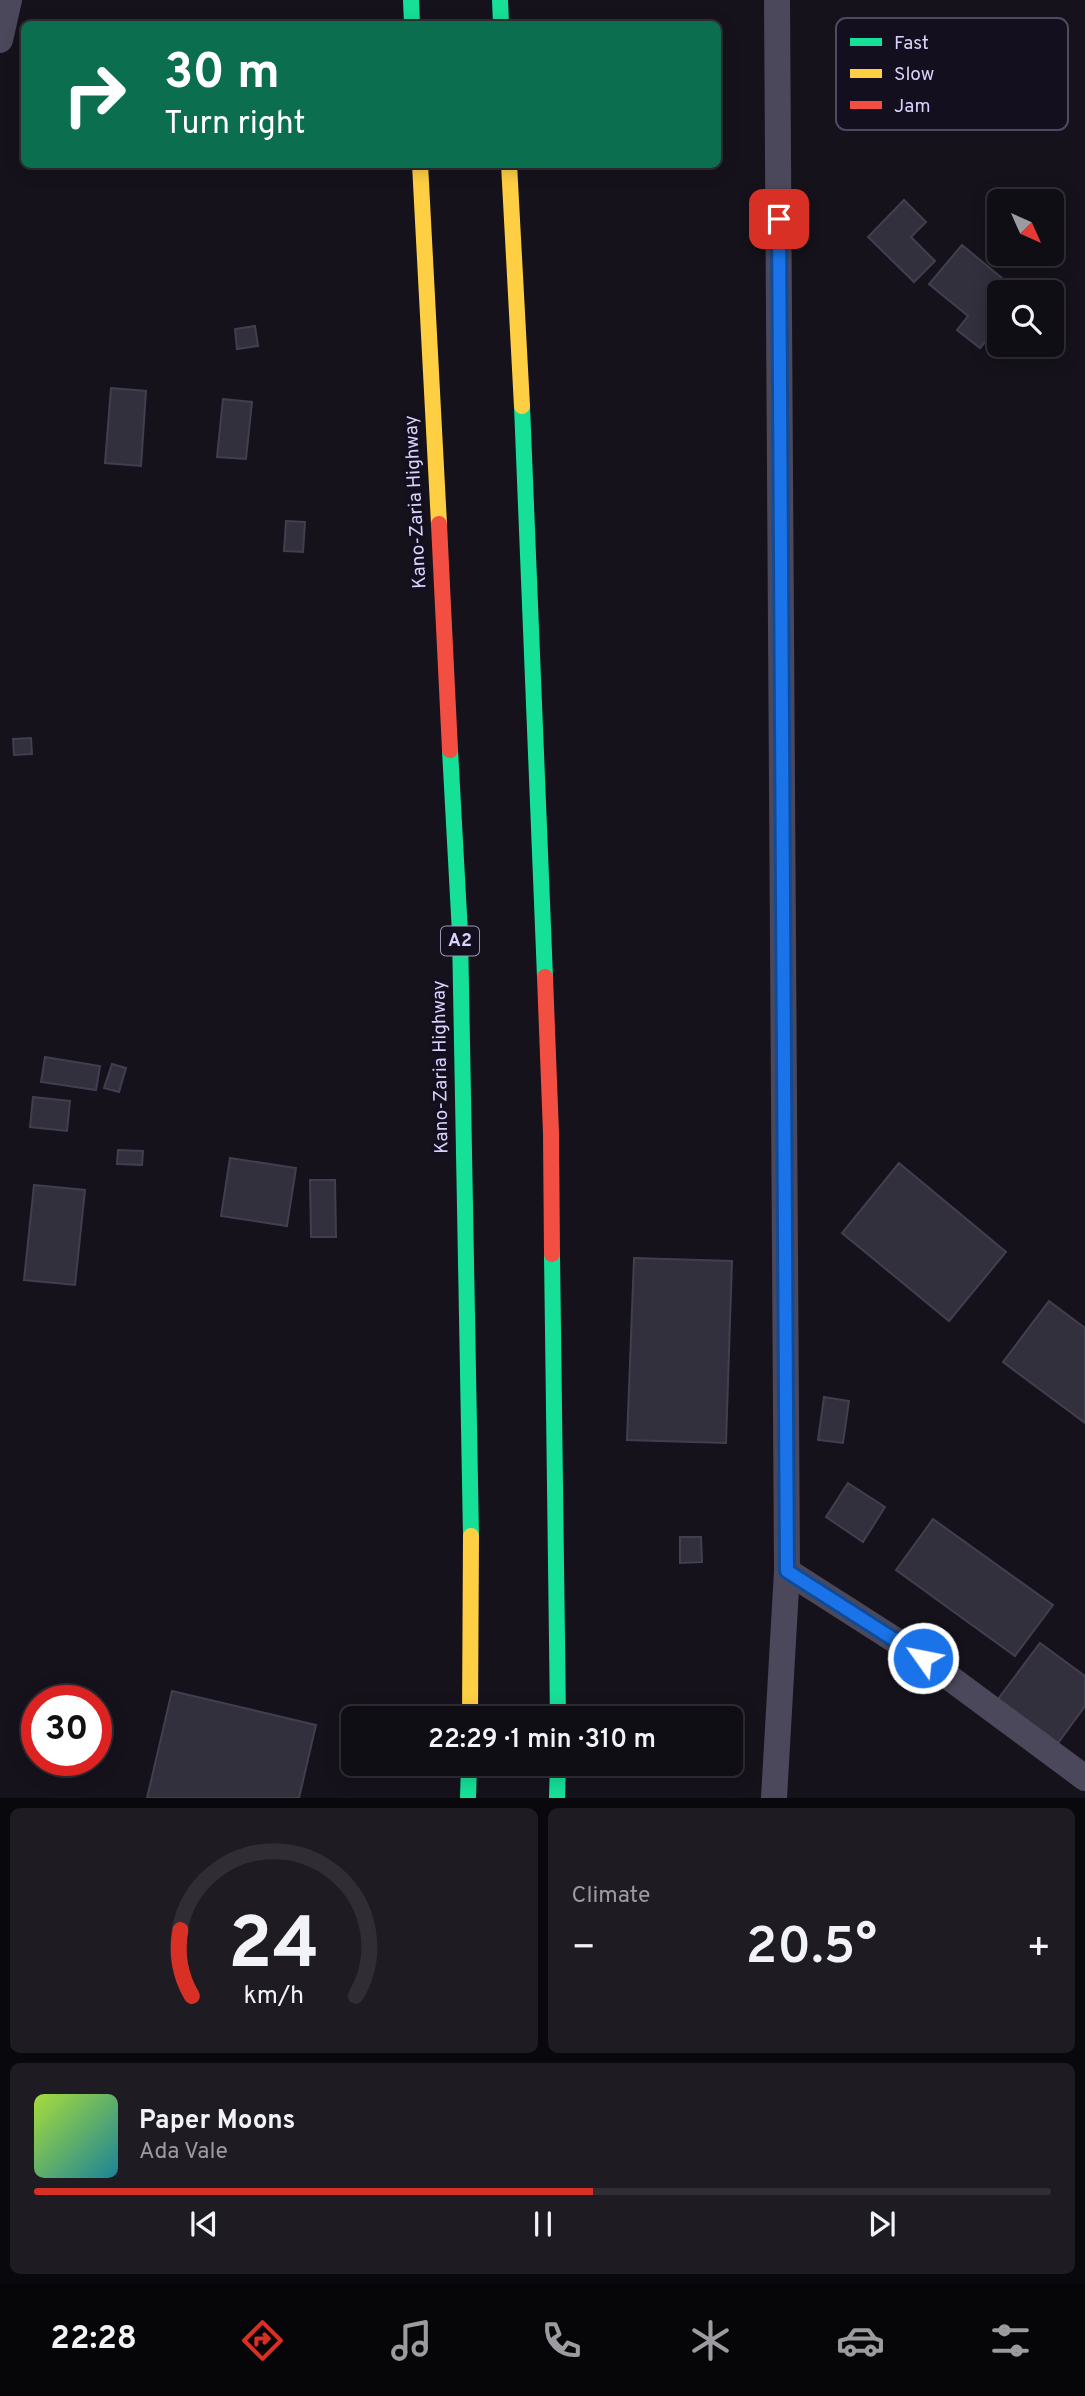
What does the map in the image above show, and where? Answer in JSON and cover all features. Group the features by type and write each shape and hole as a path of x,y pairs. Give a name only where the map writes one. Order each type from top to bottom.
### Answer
{"highway":[{"path":"411,0 412,21"},
{"path":"500,0 501,21"},
{"name":"Kano-Zaria Highway","path":"420,168 460,933 472,1587 470,1706"},
{"path":"509,168 528,527 550,1106 558,1706"},
{"path":"468,1797 469,1776"},
{"path":"558,1776 558,1797"}],"street":[{"path":"0,40 9,0"},
{"path":"774,1797 787,1571 777,0"},
{"path":"787,1571 923,1658 1085,1778"}],"building":[{"path":"904,200 926,222 911,237 935,261 914,282 868,237"},
{"path":"962,245 1004,280 987,280 987,340 980,348 957,330 968,316 929,284"},
{"path":"255,326 258,346 237,349 235,329"},
{"path":"111,388 146,391 141,466 105,463"},
{"path":"223,399 252,402 246,459 217,457"},
{"path":"286,521 305,522 303,552 284,551"},
{"path":"31,738 32,754 14,755 13,739"},
{"path":"45,1057 100,1066 96,1090 41,1082"},
{"path":"112,1064 126,1068 119,1092 104,1088"},
{"path":"33,1097 70,1101 67,1131 30,1127"},
{"path":"118,1150 143,1151 142,1165 117,1164"},
{"path":"230,1158 296,1168 287,1226 221,1216"},
{"path":"899,1163 1006,1252 949,1321 842,1233"},
{"path":"310,1180 335,1180 336,1237 311,1237"},
{"path":"34,1185 85,1190 75,1285 24,1280"},
{"path":"634,1258 732,1261 726,1443 627,1440"},
{"path":"1049,1301 1085,1328 1085,1423 1003,1362"},
{"path":"824,1397 849,1401 843,1443 818,1440"},
{"path":"848,1483 885,1507 863,1542 826,1517"},
{"path":"933,1519 1053,1605 1015,1656 896,1570"},
{"path":"680,1537 701,1537 702,1562 680,1563"},
{"path":"1040,1643 1085,1676 1085,1706 1058,1743 998,1699"},
{"path":"172,1691 316,1725 299,1798 147,1798"}],"traffic: fast":[{"path":"411,0 412,21"},
{"path":"500,0 501,21"},
{"path":"522,406 545,977"},
{"path":"450,750 460,933 471,1536"},
{"path":"552,1254 558,1706"},
{"path":"468,1798 469,1776"},
{"path":"557,1798 558,1776"}],"traffic: slow":[{"path":"420,168 439,524"},
{"path":"509,168 522,406"},
{"path":"470,1706 471,1536"}],"traffic: jam":[{"path":"439,524 450,750"},
{"path":"545,977 552,1254"}],"route":[{"path":"779,219 787,1571 923,1658"}]}
